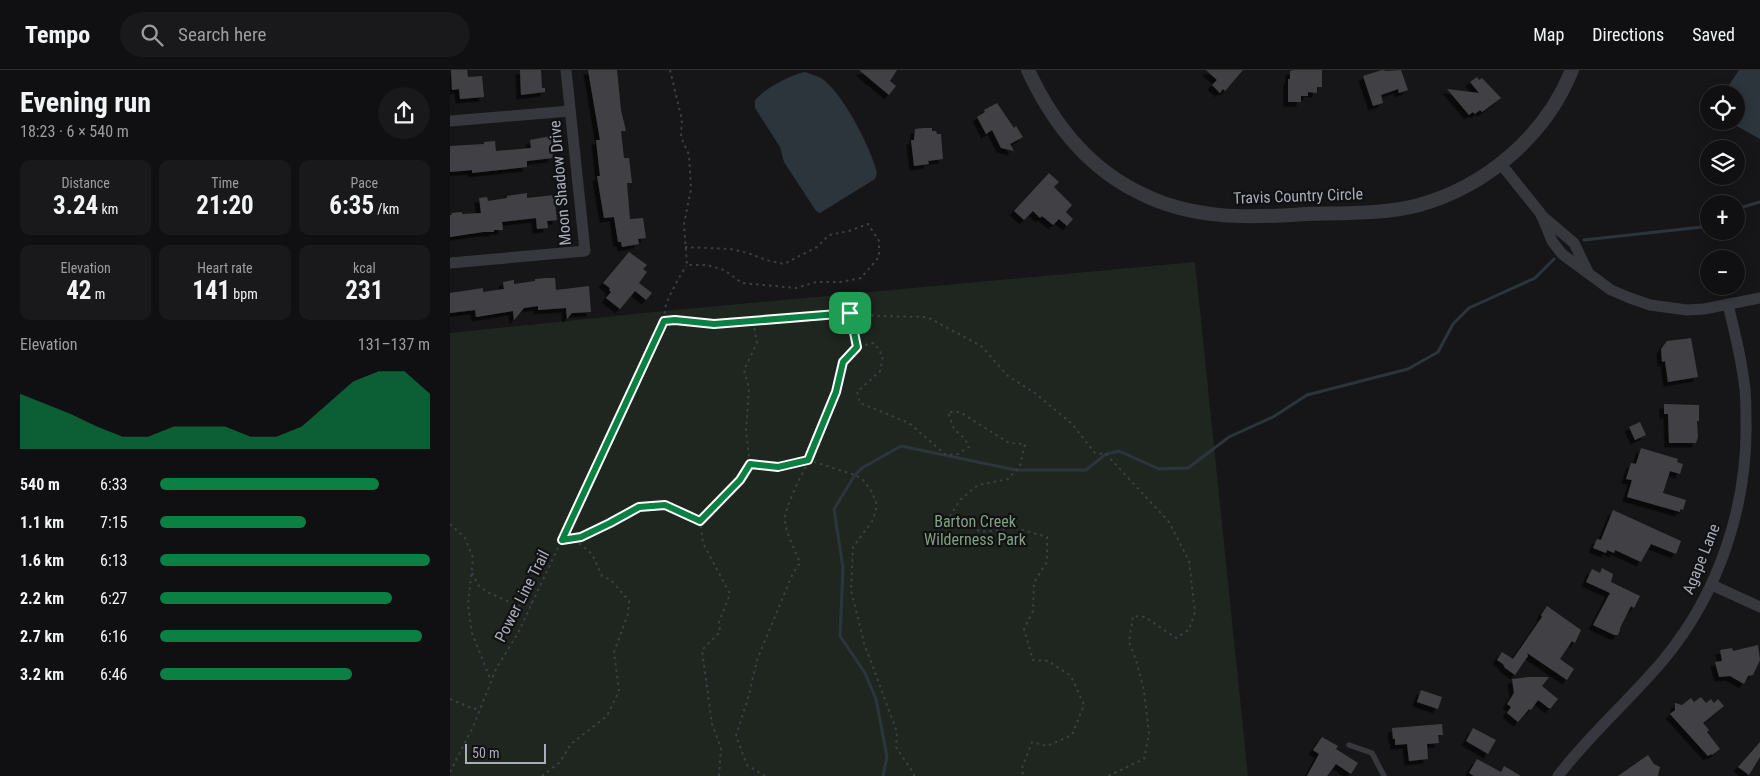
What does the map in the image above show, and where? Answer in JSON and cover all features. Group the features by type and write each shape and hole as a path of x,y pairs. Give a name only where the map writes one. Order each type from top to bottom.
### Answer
{"street":[{"name":"Moon Shadow Drive","path":"450,263 585,251 566,70"},
{"name":"Travis Country Circle","path":"1028,70 1043,101 1072,141 1092,160 1140,193 1180,208 1200,213 1261,217 1386,210 1418,206 1461,188 1502,164 1534,132 1558,99 1572,70"},
{"path":"450,122 570,111"},
{"path":"1502,164 1541,214 1574,243 1588,272 1611,290 1650,305 1687,310 1704,309 1760,298"},
{"name":"Agape Lane","path":"1558,776 1665,658 1687,627 1712,585 1730,536 1742,482 1746,441 1746,392 1736,335 1728,305"},
{"path":"1712,585 1760,607"}],"lane":[{"path":"1350,745 1372,754 1384,776"}],"path":[{"path":"670,70 682,120 681,137 689,155 691,190 684,224 685,247 687,265 707,265 724,270 742,283 796,288 816,282 840,282 862,278 879,257 879,240 868,224 830,235 817,247 784,264 730,249 685,247"},
{"name":"Power Line Trail","path":"450,772 473,727 496,669 518,633 562,540 664,321 666,307 678,279 687,265"},
{"path":"664,321 675,320 714,324 855,312 876,316 927,317 981,346 1008,376 1035,393 1072,424 1095,453 1106,454 1169,522 1189,561 1195,612 1189,630 1176,638 1145,617 1133,616 1129,642 1144,691 1148,734 1144,759 1108,776"},
{"path":"850,313 857,347"},
{"path":"700,521 740,480 750,464 746,431 749,388 744,370 757,343 753,321"},
{"path":"765,776 747,765 736,736 750,695 757,660 793,573 800,563 787,529 785,516 797,481 808,460 836,392 843,362 857,347 874,343 883,356 880,371 857,392 860,403 909,423 946,455 958,454 969,448 965,439 954,429 948,412 960,412 1009,443 1025,444 1020,466 1008,479 978,485 960,500 950,516 981,532 1016,528 1047,537 1047,562 1034,582 1033,611 1024,629 1033,660 1048,661 1071,676 1084,705 1072,735 1047,746 1032,742 1022,768 1023,776"},
{"path":"750,464 778,467 808,460 855,475 863,480 872,492 877,505 873,520 853,547 852,590 864,643 897,732 896,747 914,776"},
{"path":"562,540 579,537 639,507 665,505 700,521"},
{"path":"700,521 703,542 730,594 719,622 720,632 702,650 712,724 721,748 719,776"},
{"path":"450,524 466,538 473,558 468,605 472,633 483,657 491,682"},
{"path":"542,776 560,762 571,744 607,716 619,690 614,652 628,614 629,601 611,580 602,576 592,554 579,543 579,537"},
{"path":"472,573 480,586 488,593 519,606 532,603"},
{"path":"450,699 465,706 481,708"}],"green space":[{"name":"Barton Creek Wilderness Park","path":"1195,262 1248,776 450,776 450,333 664,311"}],"shaded area":[{"path":"1739,70 1760,70 1760,139 1744,130 1745,85 1729,85"},
{"path":"805,72 824,80 841,99 863,137 877,173 875,179 820,213 816,211 784,162 780,147 755,108 755,101 764,92 785,79"}],"building":[{"path":"451,70 467,70 468,77 482,76 484,97 460,99 459,89 452,90"},
{"path":"520,70 541,70 542,88 545,88 545,92 521,95"},
{"path":"588,70 617,70 621,110 626,131 621,131 624,158 629,158 632,183 627,183 630,219 643,218 646,238 638,239 639,244 622,247 621,242 618,242 614,217 604,218 597,176 600,176 596,140 600,140"},
{"path":"859,70 897,70 890,81 896,86 889,95"},
{"path":"1206,70 1243,70 1225,91 1223,89 1220,93 1212,85 1217,80"},
{"path":"1322,70 1322,87 1317,87 1317,93 1308,92 1308,96 1301,96 1301,102 1288,102 1288,79 1290,79 1290,71"},
{"path":"1382,70 1401,70 1408,90 1399,93 1398,89 1381,95 1383,103 1373,106 1363,76"},
{"path":"1477,77 1479,80 1482,78 1501,98 1482,112 1480,110 1475,114 1473,112 1469,115 1447,89 1479,93 1470,82"},
{"path":"997,103 1014,128 1016,126 1023,137 1010,144 1014,151 1001,148 992,130 986,134 977,117 985,112 984,110"},
{"path":"932,128 932,131 941,134 943,159 928,161 929,164 914,166 911,140 914,140 915,129"},
{"path":"551,136 553,158 527,161 527,167 472,173 472,170 450,172 450,146 484,144 484,142 495,141 496,151 531,148 530,140"},
{"path":"1049,173 1059,182 1054,187 1072,205 1066,212 1073,219 1067,226 1059,219 1053,225 1042,216 1040,218 1033,211 1024,220 1014,211"},
{"path":"527,193 527,198 554,195 557,220 547,221 548,228 537,229 536,218 502,222 503,230 494,230 494,232 450,237 451,213 481,213 479,198 487,197 488,201"},
{"path":"629,252 647,265 643,269 647,272 639,283 652,293 646,300 635,291 620,309 606,298 611,292 610,288 603,283"},
{"path":"555,278 556,290 589,286 591,312 572,313 567,319 566,308 538,310 538,306 524,308 514,320 513,311 476,317 475,310 450,313 450,293 483,288 483,292 504,289 503,282 514,280 514,284"},
{"path":"1691,338 1698,377 1668,382 1665,361 1662,362 1661,349 1667,341"},
{"path":"1664,404 1699,405 1698,437 1696,443 1669,443 1668,414 1664,414"},
{"path":"1640,422 1646,435 1635,440 1629,427"},
{"path":"1641,448 1678,459 1677,462 1683,464 1680,474 1670,471 1663,493 1686,500 1683,510 1680,509 1680,512 1627,497 1632,480 1626,479 1631,463 1636,464"},
{"path":"1613,510 1681,541 1676,554 1651,544 1641,562 1615,550 1614,553 1607,550 1606,553 1593,548 1597,539 1601,540"},
{"path":"1602,568 1613,574 1611,582 1640,596 1634,608 1631,606 1618,635 1593,625 1610,593 1586,582 1592,569 1600,573"},
{"path":"1547,606 1581,630 1575,643 1572,641 1560,659 1574,669 1567,680 1527,653 1528,656 1515,675 1497,660 1502,652 1513,659 1542,617 1541,615"},
{"path":"1758,645 1760,660 1753,675 1748,676 1744,684 1730,676 1719,677 1715,662 1722,661 1720,650 1732,648 1733,651"},
{"path":"1549,677 1542,686 1558,699 1550,709 1538,700 1531,710 1529,709 1518,722 1507,713 1511,707 1507,704 1514,693 1512,679"},
{"path":"1421,690 1442,697 1438,709 1417,702"},
{"path":"1701,697 1706,703 1711,699 1714,703 1718,699 1724,706 1703,723 1709,730 1707,732 1720,749 1708,756 1670,714 1675,710 1675,703 1682,705 1691,698 1694,702"},
{"path":"1442,724 1443,735 1438,735 1439,743 1427,744 1428,759 1409,761 1407,744 1395,745 1392,728"},
{"path":"1473,728 1496,740 1488,754 1466,741"},
{"path":"1322,737 1338,746 1336,749 1358,763 1351,774 1336,764 1327,776 1307,776 1319,754 1313,750"},
{"path":"1760,742 1760,757 1749,775 1738,767"},
{"path":"1648,755 1654,764 1660,767 1658,776 1618,776"},
{"path":"1477,759 1501,772 1504,766 1521,776 1474,776 1469,773"}],"waterway":[{"path":"1745,206 1760,202"},
{"path":"1584,240 1700,227"},
{"path":"883,776 887,757 876,699 865,673 840,636 843,568 834,509 855,475 862,468 901,446 1016,470 1086,470 1106,454 1119,451 1159,469 1188,468 1229,437 1273,417 1307,395 1408,369 1438,352 1453,324 1469,308 1535,278 1554,259"}],"route":[{"path":"850,313 857,347 843,362 836,392 808,460 778,467 750,464 740,480 700,521 665,505 639,507 581,537 562,540 664,321 675,320 714,324 850,313"}]}
